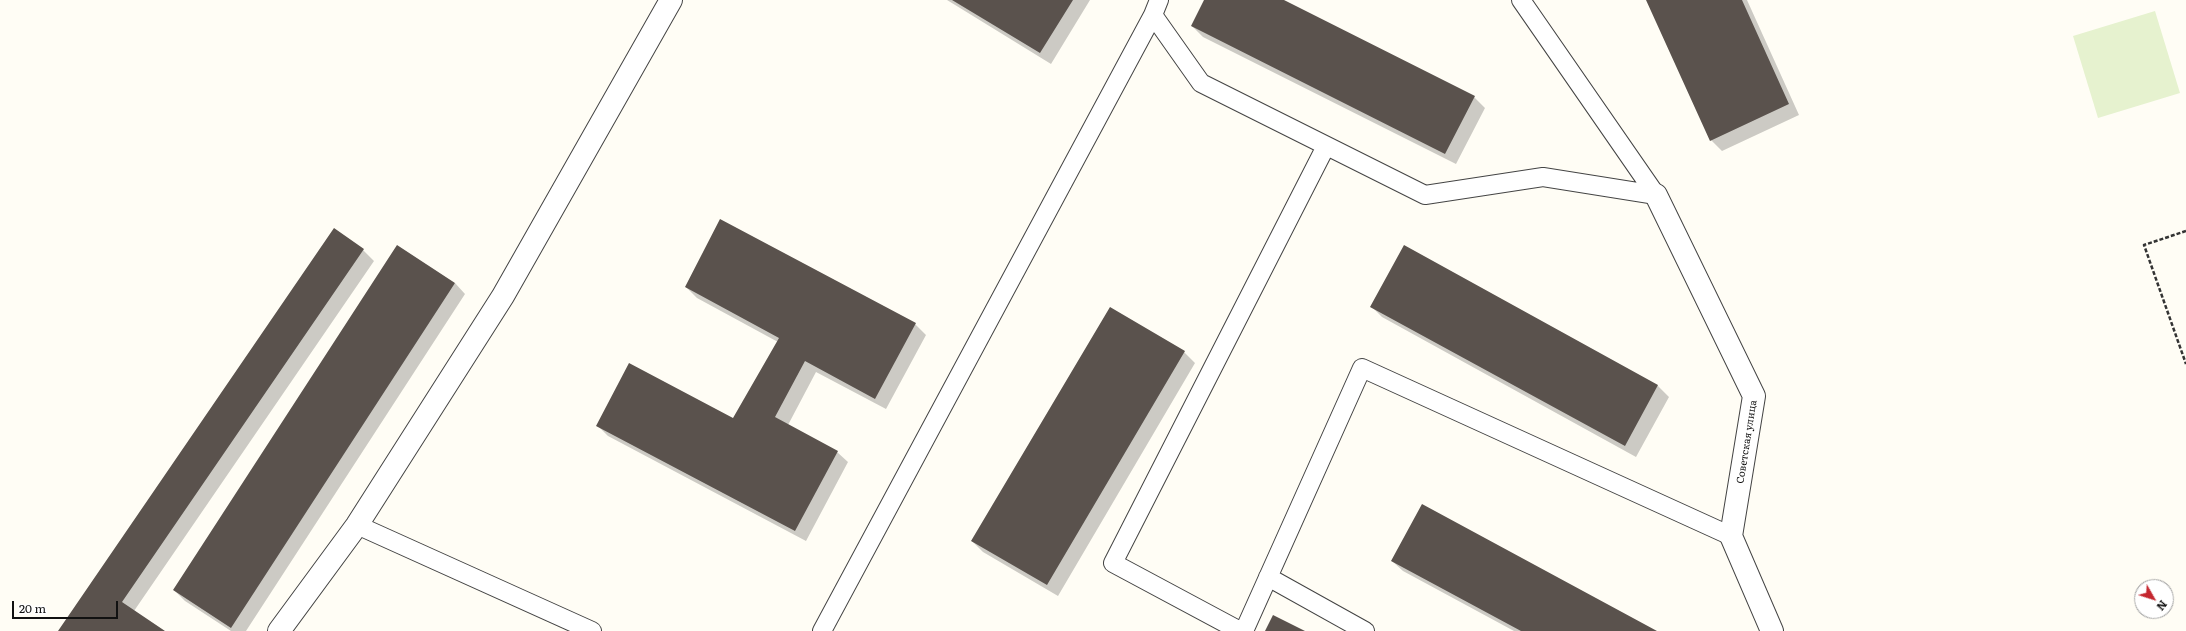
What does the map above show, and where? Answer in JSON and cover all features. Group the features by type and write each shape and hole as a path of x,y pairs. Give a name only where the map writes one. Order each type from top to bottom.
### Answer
{"street":[{"path":"279,631 357,525 503,296 671,0"},
{"name":"Советская улица","path":"1656,195 1754,396 1731,536"},
{"path":"1731,536 1772,631"}],"lane":[{"path":"1521,0 1656,195"},
{"path":"1156,7 1201,83 1425,195 1543,177 1656,195"},
{"path":"822,631 1156,7"},
{"path":"1240,631 1112,563 1326,146"},
{"path":"1244,631 1362,368 1731,536"},
{"path":"357,525 592,631"},
{"path":"1268,577 1365,631"}],"path":[{"path":"2186,231 2144,245 2186,364"}],"green space":[{"path":"2155,11 2180,93 2098,118 2073,36"}],"building":[{"path":"952,0 1073,0 1040,53"},
{"path":"1204,0 1284,0 1475,96 1445,154 1191,26"},
{"path":"1646,0 1742,0 1789,104 1710,141"},
{"path":"720,219 916,323 875,399 805,361 775,417 838,451 795,531 596,426 629,363 733,418 779,338 685,287"},
{"path":"334,228 364,249 122,602 165,631 58,631"},
{"path":"397,245 455,283 231,628 173,590"},
{"path":"1404,245 1658,385 1625,446 1370,307"},
{"path":"1110,307 1185,351 1047,585 971,541"},
{"path":"1422,504 1657,631 1521,631 1391,561"},
{"path":"1273,615 1305,631 1265,631"}]}
